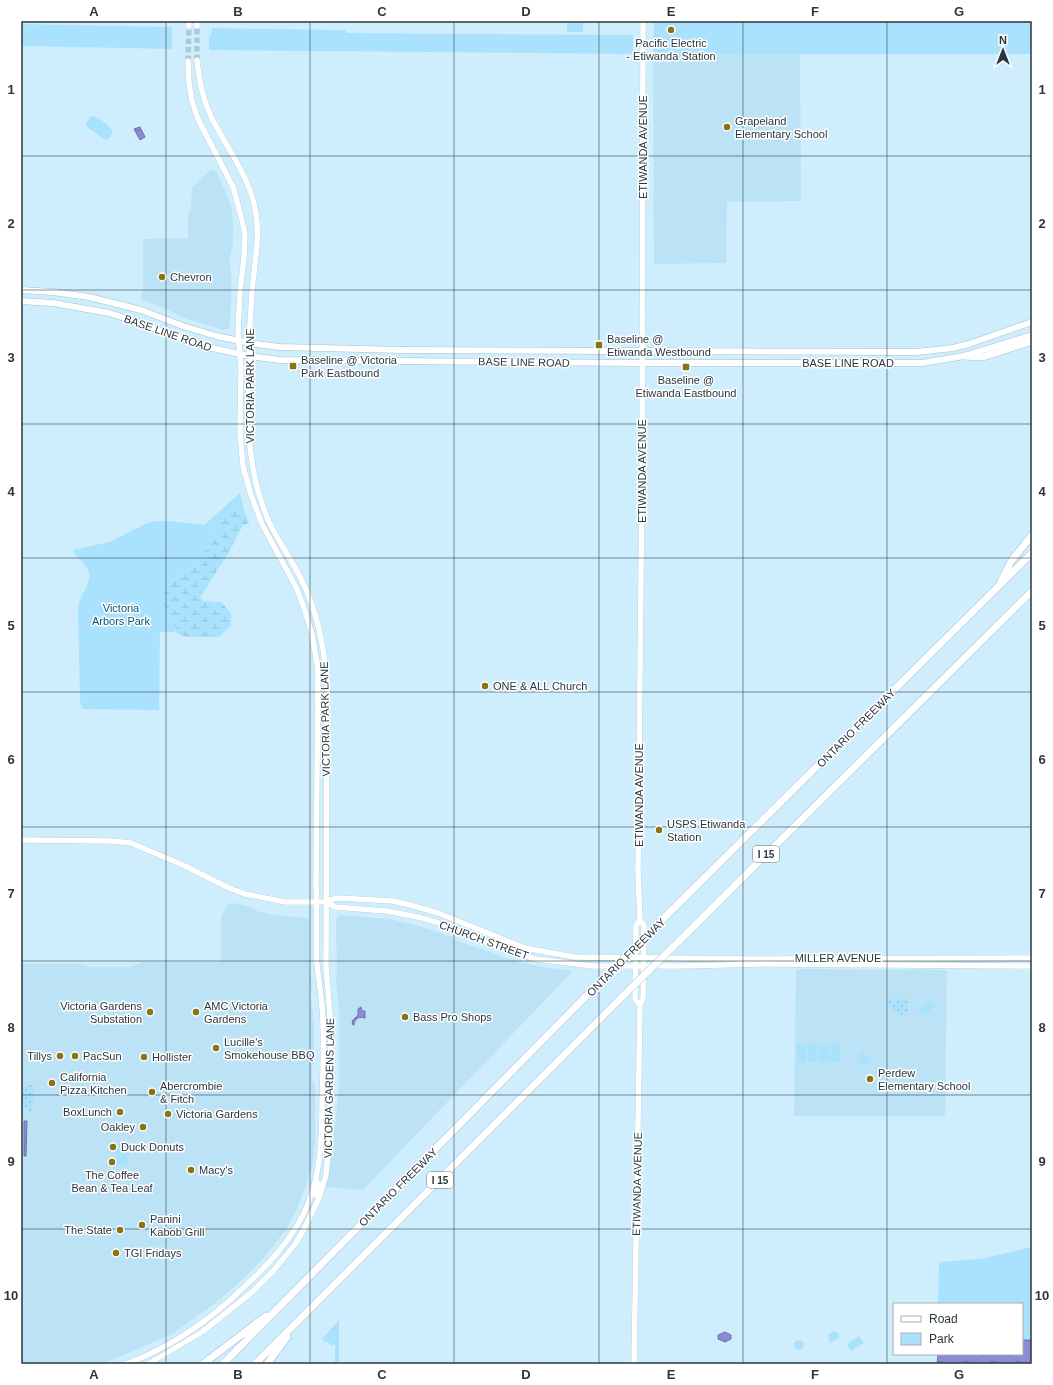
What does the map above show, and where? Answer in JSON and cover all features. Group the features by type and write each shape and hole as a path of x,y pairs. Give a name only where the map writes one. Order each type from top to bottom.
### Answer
{"highway":[{"path":"964,356 983,357 1032,341"},
{"path":"997,589 1012,560 1032,535"},
{"name":"ONTARIO FREEWAY","path":"223,1364 599,983 1032,553"},
{"name":"I 15","path":"254,1364 1032,591"},
{"path":"203,1364 287,1300"},
{"path":"267,1364 295,1324"}],"main road":[{"name":"ETIWANDA AVENUE","path":"634,1364 640,1005 644,999 644,925 640,921 638,872 644,21"},
{"name":"VICTORIA PARK LANE","path":"197,60 199,80 207,108 218,132 246,180 256,212 257,234 248,343 248,423 250,448 259,493 272,528 302,579 311,600 324,646 327,681 326,902"},
{"name":"VICTORIA PARK LANE","path":"188,61 192,101 198,120 233,187 242,216 245,234 240,291 239,341 240,433 243,466 248,487 262,524 297,589 312,634 318,670 317,902"},
{"name":"BASE LINE ROAD","path":"21,290 53,292 89,297 130,307 194,329 239,341 298,348 916,352 953,348 969,344 1032,322"},
{"name":"BASE LINE ROAD","path":"21,301 53,303 109,313 193,343 240,355 301,361 402,360 642,363 906,363 934,362 964,356 1032,335"},
{"name":"CHURCH STREET","path":"21,840 111,841 131,843 245,894 285,902 326,902 334,898 393,901 438,913 524,948 574,957 644,958"},
{"name":"VICTORIA GARDENS LANE","path":"126,1364 152,1353 177,1339 213,1315 250,1282 277,1255 291,1236 303,1214 316,1180 322,1146 324,1022 317,962 317,902"},
{"name":"CHURCH STREET","path":"326,902 335,907 386,911 436,922 508,951 536,959 593,966 644,966"},
{"name":"VICTORIA GARDENS LANE","path":"148,1364 202,1332 251,1293 274,1270 296,1243 319,1198 326,1175 329,1140 331,1036 327,977 326,902"},
{"name":"ETIWANDA AVENUE","path":"640,921 636,925 635,958 635,999 640,1005"},
{"name":"MILLER AVENUE","path":"644,958 1032,958"},
{"name":"MILLER AVENUE","path":"644,966 764,964 1032,966"},
{"path":"306,1224 319,1184 316,1180"}],"shaded area":[{"name":"Grapeland Elementary School","path":"800,53 801,201 727,202 726,263 654,264 653,54"},
{"path":"211,170 216,171 227,195 231,206 233,224 233,243 229,261 231,274 230,322 229,328 224,330 187,319 140,299 143,290 143,239 188,238 188,211 191,209 192,187"},
{"name":"Victoria Gardens","path":"235,903 251,907 257,911 274,915 307,918 309,921 309,957 312,989 310,991 314,1024 314,1058 312,1062 312,1080 315,1085 315,1143 312,1168 297,1209 286,1230 261,1261 240,1282 210,1307 172,1334 112,1360 95,1364 21,1364 21,964 80,964 90,967 129,967 142,962 221,962 221,917 227,905"},
{"path":"340,915 390,919 453,937 455,940 519,962 547,968 573,971 363,1190 326,1187 331,1163 339,1088 339,1009 336,981 336,920"},
{"name":"Perdew Elementary School","path":"796,969 947,970 945,1116 794,1116"}],"green space":[{"path":"654,21 1032,21 1032,54 653,54"},
{"path":"567,23 583,23 583,32 567,32"},
{"path":"21,24 172,27 172,49 21,46"},
{"path":"212,28 346,30 346,33 633,35 633,54 209,50 209,37 211,35"},
{"path":"91,116 100,119 107,124 113,132 109,139 105,140 87,127 86,124"},
{"name":"Victoria Arbors Park","path":"240,493 244,510 238,512 228,512 220,523 212,542 196,564 169,583 161,599 176,628 175,632 160,632 159,710 83,709 80,702 78,607 88,583 89,573 87,568 73,550 109,542 145,524 156,521 204,525"},
{"path":"244,510 249,523 243,525 228,554 200,597 203,601 221,602 231,613 231,625 219,637 186,637 175,632 176,628 161,599 169,583 196,564 212,542 220,523 228,512 238,512"},
{"path":"890,999 907,999 908,1011 905,1013 904,1011 902,1013 904,1014 899,1017 886,1002"},
{"path":"929,1000 935,1006 924,1016 918,1009"},
{"path":"797,1044 806,1044 806,1062 797,1062"},
{"path":"808,1044 817,1044 817,1062 808,1062"},
{"path":"819,1044 829,1044 829,1062 819,1062"},
{"path":"831,1044 840,1044 840,1062 830,1062"},
{"path":"859,1052 862,1052 872,1063 859,1063"},
{"path":"21,1085 25,1087 28,1085 33,1085 34,1103 32,1104 32,1111 26,1107 21,1111"},
{"path":"116,1144 127,1144 128,1165 116,1164"},
{"path":"1032,1247 1032,1340 1023,1340 1023,1303 938,1303 939,1262 980,1259"},
{"path":"339,1320 339,1364 335,1364 335,1345 331,1345 322,1339"},
{"path":"833,1331 837,1332 840,1337 830,1343 828,1335"},
{"path":"859,1336 864,1343 851,1351 847,1344"},
{"path":"797,1340 801,1340 803,1341 803,1349 797,1350 794,1347 794,1343"}],"water":[{"path":"140,127 145,137 140,140 134,129"},
{"path":"361,1007 362,1011 365,1011 365,1018 358,1018 353,1025 352,1021 358,1015 358,1009"},
{"path":"24,1121 27,1121 26,1156 24,1156"},
{"path":"725,1332 731,1335 731,1339 725,1342 718,1339 718,1335"},
{"path":"1023,1340 1032,1340 1032,1356 1029,1364 937,1364 938,1355 1023,1355"}],"tunnel":[{"path":"188,61 189,26"},
{"path":"197,26 197,60"}],"place":[{"name":"Pacific Electric - Etiwanda Station","path":"671,30"},
{"name":"Grapeland Elementary School","path":"727,127"},
{"name":"Chevron","path":"162,277"},
{"name":"Baseline @ Etiwanda Westbound","path":"599,345"},
{"name":"Baseline @ Victoria Park Eastbound","path":"293,366"},
{"name":"Baseline @ Etiwanda Eastbound","path":"686,367"},
{"name":"ONE & ALL Church","path":"485,686"},
{"name":"USPS Etiwanda Station","path":"659,830"},
{"name":"Victoria Gardens Substation","path":"150,1012"},
{"name":"AMC Victoria Gardens","path":"196,1012"},
{"name":"Bass Pro Shops","path":"405,1017"},
{"name":"Lucille's Smokehouse BBQ","path":"216,1048"},
{"name":"Tillys","path":"60,1056"},
{"name":"PacSun","path":"75,1056"},
{"name":"Hollister","path":"144,1057"},
{"name":"Perdew Elementary School","path":"870,1079"},
{"name":"California Pizza Kitchen","path":"52,1083"},
{"name":"Abercrombie & Fitch","path":"152,1092"},
{"name":"BoxLunch","path":"120,1112"},
{"name":"Victoria Gardens","path":"168,1114"},
{"name":"Oakley","path":"143,1127"},
{"name":"Duck Donuts","path":"113,1147"},
{"name":"The Coffee Bean & Tea Leaf","path":"112,1162"},
{"name":"Macy's","path":"191,1170"},
{"name":"Panini Kabob Grill","path":"142,1225"},
{"name":"The State","path":"120,1230"},
{"name":"TGI Fridays","path":"116,1253"}]}
